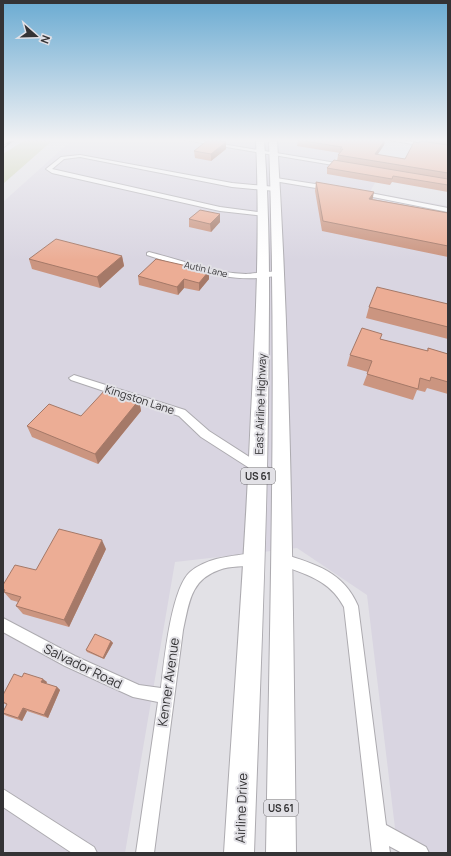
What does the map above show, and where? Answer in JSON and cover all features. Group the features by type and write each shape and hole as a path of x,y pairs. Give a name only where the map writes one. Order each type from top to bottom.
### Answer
{"highway":[{"name":"East Airline Highway","path":"270,180 272,186 264,214 271,275 281,316 283,479 281,853"},
{"name":"East Airline Highway","path":"243,763 258,468 271,275 272,180"},
{"name":"Airline Drive","path":"239,853 243,763"}],"street":[{"path":"94,180 220,209 264,214"},
{"path":"206,180 232,185 335,189"},
{"path":"350,192 448,210"},
{"name":"Autin Lane","path":"149,254 220,274 271,275"},
{"name":"Kingston Lane","path":"74,378 182,413 205,434 258,468 283,479"},
{"name":"Kenner Avenue","path":"145,853 176,630 185,593 194,577 217,564 254,559"},
{"path":"283,560 309,569 332,582 339,587 351,606 380,853"},
{"name":"Salvador Road","path":"3,625 70,661 138,692 166,696"},
{"path":"3,797 88,853"},
{"path":"378,830 420,853"}],"shaded area":[{"path":"28,180 376,180 370,192 448,206 448,853 398,853 367,595 297,548 175,562 125,853 3,853 3,202"}],"building":[{"path":"417,180 448,180 448,185"},
{"path":"316,182 374,192 369,199 448,213 448,246 323,221"},
{"path":"200,210 220,214 210,224 189,219"},
{"path":"56,239 122,256 97,277 29,259"},
{"path":"156,259 209,271 199,283 184,279 177,287 138,276"},
{"path":"377,287 448,304 448,327 369,307"},
{"path":"362,328 382,334 380,339 428,351 428,348 448,354 448,382 431,377 430,381 420,378 418,389 367,374 372,361 350,355"},
{"path":"106,389 139,400 95,454 27,426 49,404 81,416"},
{"path":"59,529 102,540 64,620 16,606 21,597 4,592 5,590 3,589 3,585 15,565 36,570"},
{"path":"95,634 111,641 103,658 86,650"},
{"path":"24,673 43,679 41,682 57,687 44,715 23,708 18,718 3,713 7,704 3,702 3,695 14,674 22,677"}]}
